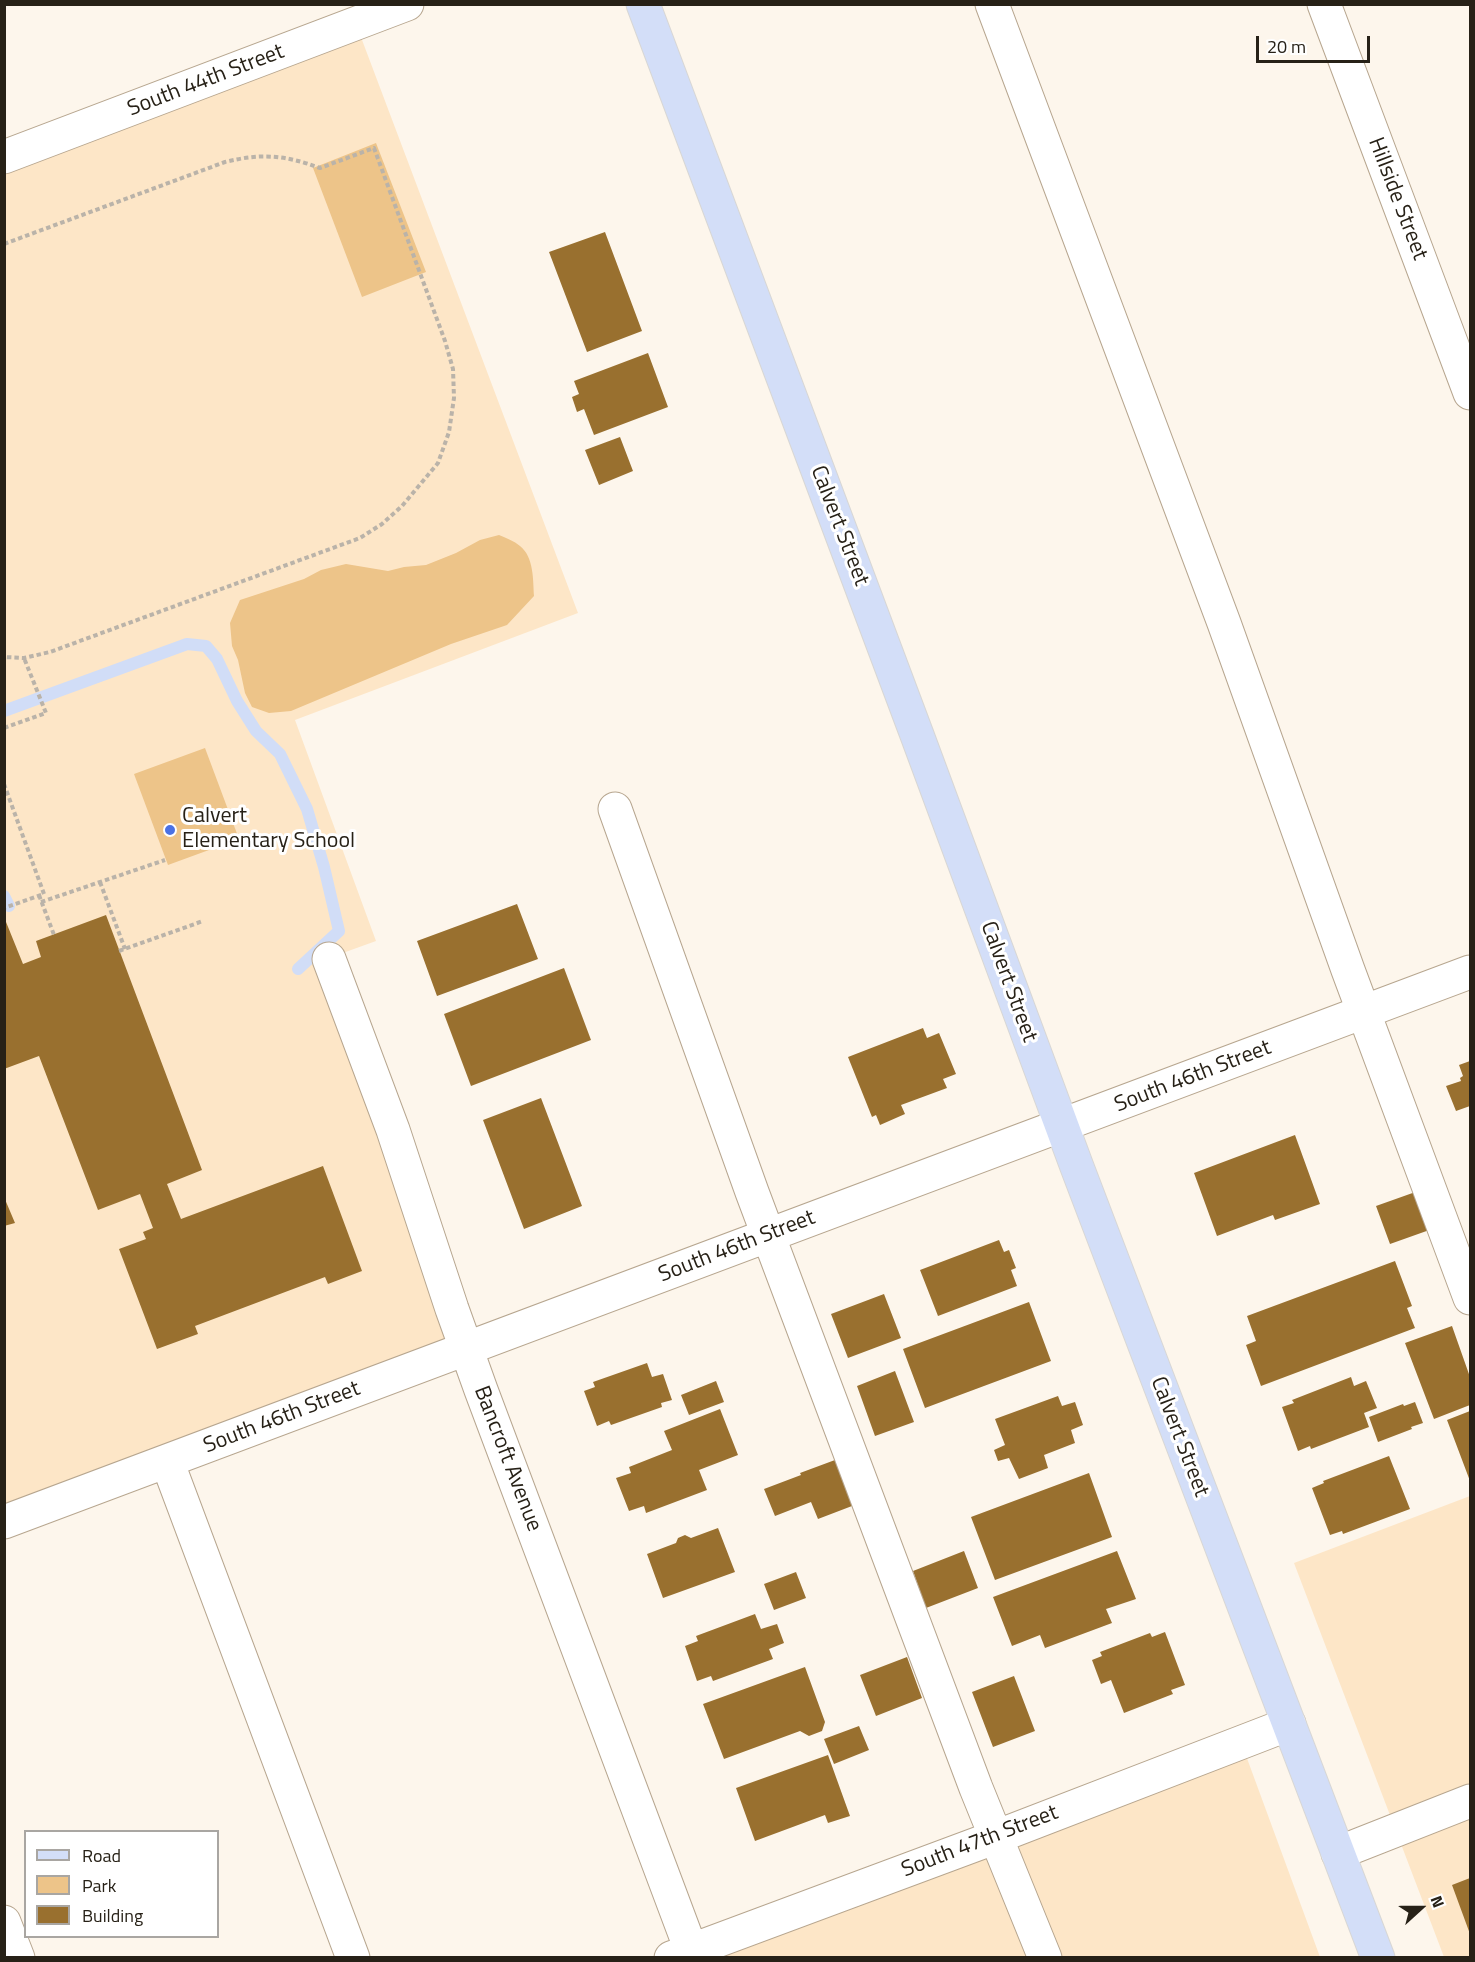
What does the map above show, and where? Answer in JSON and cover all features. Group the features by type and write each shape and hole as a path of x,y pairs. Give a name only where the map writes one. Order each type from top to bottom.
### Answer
{"main road":[{"name":"Calvert Street","path":"643,4 918,735 1061,1126 1378,1958"}],"street":[{"name":"South 44th Street","path":"4,157 406,4"},
{"path":"992,4 1224,623 1470,1298"},
{"name":"Hillside Street","path":"1324,4 1470,393"},
{"path":"615,809 768,1235 976,1788 1046,1958"},
{"name":"Bancroft Avenue","path":"329,958 393,1130 452,1310 685,1955"},
{"name":"South 46th Street","path":"4,1522 1470,972"},
{"path":"167,1461 353,1958"},
{"name":"South 47th Street","path":"685,1955 1289,1724"},
{"path":"1338,1853 1470,1801"},
{"path":"4,1922 18,1958"}],"path":[{"path":"4,244 225,162 245,157 273,156 297,159 320,168 374,148 445,341 453,369 454,398 449,432 438,464 402,506 382,524 360,538 50,652 24,658 4,657"},
{"path":"4,728 46,713 24,658"},
{"path":"4,908 44,894 5,787"},
{"path":"42,902 165,860"},
{"path":"100,882 125,949"},
{"path":"39,895 54,935"},
{"path":"119,951 202,921"}],"shaded area":[{"name":"Calvert Elementary School","path":"356,24 578,613 295,720 376,941 329,958 467,1348 5,1522 5,157"},
{"path":"1470,1496 1470,1957 1444,1957 1294,1563"},
{"path":"1241,1742 1320,1957 694,1958"}],"green space":[{"path":"376,143 426,272 362,297 313,168"},
{"path":"499,535 525,551 533,576 534,596 507,625 451,644 291,711 269,713 252,707 245,693 238,660 232,646 230,623 240,600 304,579 321,570 346,564 388,571 426,565 480,540"},
{"path":"205,748 239,839 168,865 134,774"}],"building":[{"path":"605,232 642,331 587,352 549,252"},
{"path":"648,353 668,407 594,435 584,409 577,412 572,397 579,394 574,381"},
{"path":"620,437 633,471 599,485 585,450"},
{"path":"517,904 538,959 437,996 417,941"},
{"path":"106,915 202,1170 167,1184 181,1219 323,1166 362,1271 328,1284 325,1277 195,1326 198,1334 157,1349 119,1249 146,1239 143,1232 153,1228 140,1194 98,1210 39,1056 4,1069 4,917 23,964 41,957 36,941"},
{"path":"564,968 591,1040 471,1086 444,1014"},
{"path":"923,1028 927,1038 939,1033 956,1074 943,1079 947,1088 901,1105 905,1114 880,1125 876,1115 872,1117 848,1057"},
{"path":"1470,1061 1470,1106 1456,1111 1446,1086 1461,1081 1460,1078 1463,1076 1459,1065"},
{"path":"541,1098 582,1206 524,1229 483,1120"},
{"path":"1295,1135 1320,1204 1275,1220 1273,1215 1217,1236 1194,1173"},
{"path":"1421,1190 1435,1228 1390,1244 1376,1206"},
{"path":"4,1197 15,1223 4,1226"},
{"path":"999,1240 1004,1252 1009,1250 1016,1268 1011,1270 1017,1286 938,1316 920,1270"},
{"path":"1395,1261 1412,1306 1407,1308 1415,1328 1261,1386 1246,1345 1256,1341 1247,1316"},
{"path":"884,1294 901,1338 848,1358 831,1314"},
{"path":"1029,1302 1051,1361 925,1408 903,1349"},
{"path":"1452,1326 1470,1377 1470,1405 1434,1419 1405,1343"},
{"path":"647,1363 652,1377 663,1374 672,1400 661,1403 662,1407 611,1425 609,1421 597,1426 584,1391 595,1387 593,1382"},
{"path":"895,1371 914,1422 875,1436 857,1386"},
{"path":"1351,1377 1354,1386 1366,1381 1377,1408 1364,1413 1369,1427 1311,1449 1310,1446 1298,1451 1282,1407 1294,1403 1292,1400"},
{"path":"716,1381 724,1402 689,1415 681,1395"},
{"path":"1058,1396 1062,1406 1075,1402 1083,1425 1071,1430 1075,1443 1044,1455 1048,1468 1019,1479 1009,1458 998,1461 994,1450 1005,1445 995,1419"},
{"path":"1415,1402 1423,1423 1378,1442 1369,1417 1403,1404 1404,1406"},
{"path":"720,1409 738,1455 699,1470 707,1490 646,1513 644,1506 629,1511 616,1478 631,1473 629,1467 672,1450 664,1431"},
{"path":"1470,1411 1470,1481 1447,1420"},
{"path":"1389,1456 1410,1509 1343,1534 1342,1531 1330,1535 1312,1488 1324,1483 1323,1481"},
{"path":"835,1460 852,1506 818,1519 811,1502 775,1516 764,1489"},
{"path":"1089,1473 1112,1537 995,1580 971,1517"},
{"path":"718,1528 735,1572 663,1598 647,1554 676,1543 678,1538 685,1535 691,1538"},
{"path":"964,1551 978,1588 926,1608 913,1571"},
{"path":"1117,1551 1136,1599 1106,1609 1112,1623 1045,1648 1040,1635 1012,1646 993,1597"},
{"path":"796,1572 806,1598 774,1610 764,1584"},
{"path":"755,1614 761,1629 777,1624 784,1643 769,1649 773,1659 713,1681 711,1676 697,1681 685,1646 698,1641 696,1636"},
{"path":"1165,1632 1185,1685 1171,1690 1173,1694 1124,1713 1111,1680 1101,1684 1092,1660 1102,1656 1100,1652 1150,1633 1152,1637"},
{"path":"907,1657 922,1698 876,1716 860,1675"},
{"path":"805,1667 825,1722 822,1731 809,1736 800,1731 724,1759 703,1704"},
{"path":"1014,1676 1035,1731 993,1747 972,1692"},
{"path":"859,1726 869,1750 834,1764 824,1739"},
{"path":"828,1755 850,1816 828,1823 825,1815 755,1841 736,1788"},
{"path":"1470,1878 1470,1934 1452,1885"}],"waterway":[{"path":"4,711 187,644 206,646 217,659 237,701 256,731 280,754 307,809 324,867 339,931 298,969"},
{"path":"4,896 9,906"}],"place":[{"name":"Calvert Elementary School","path":"170,830"}]}
